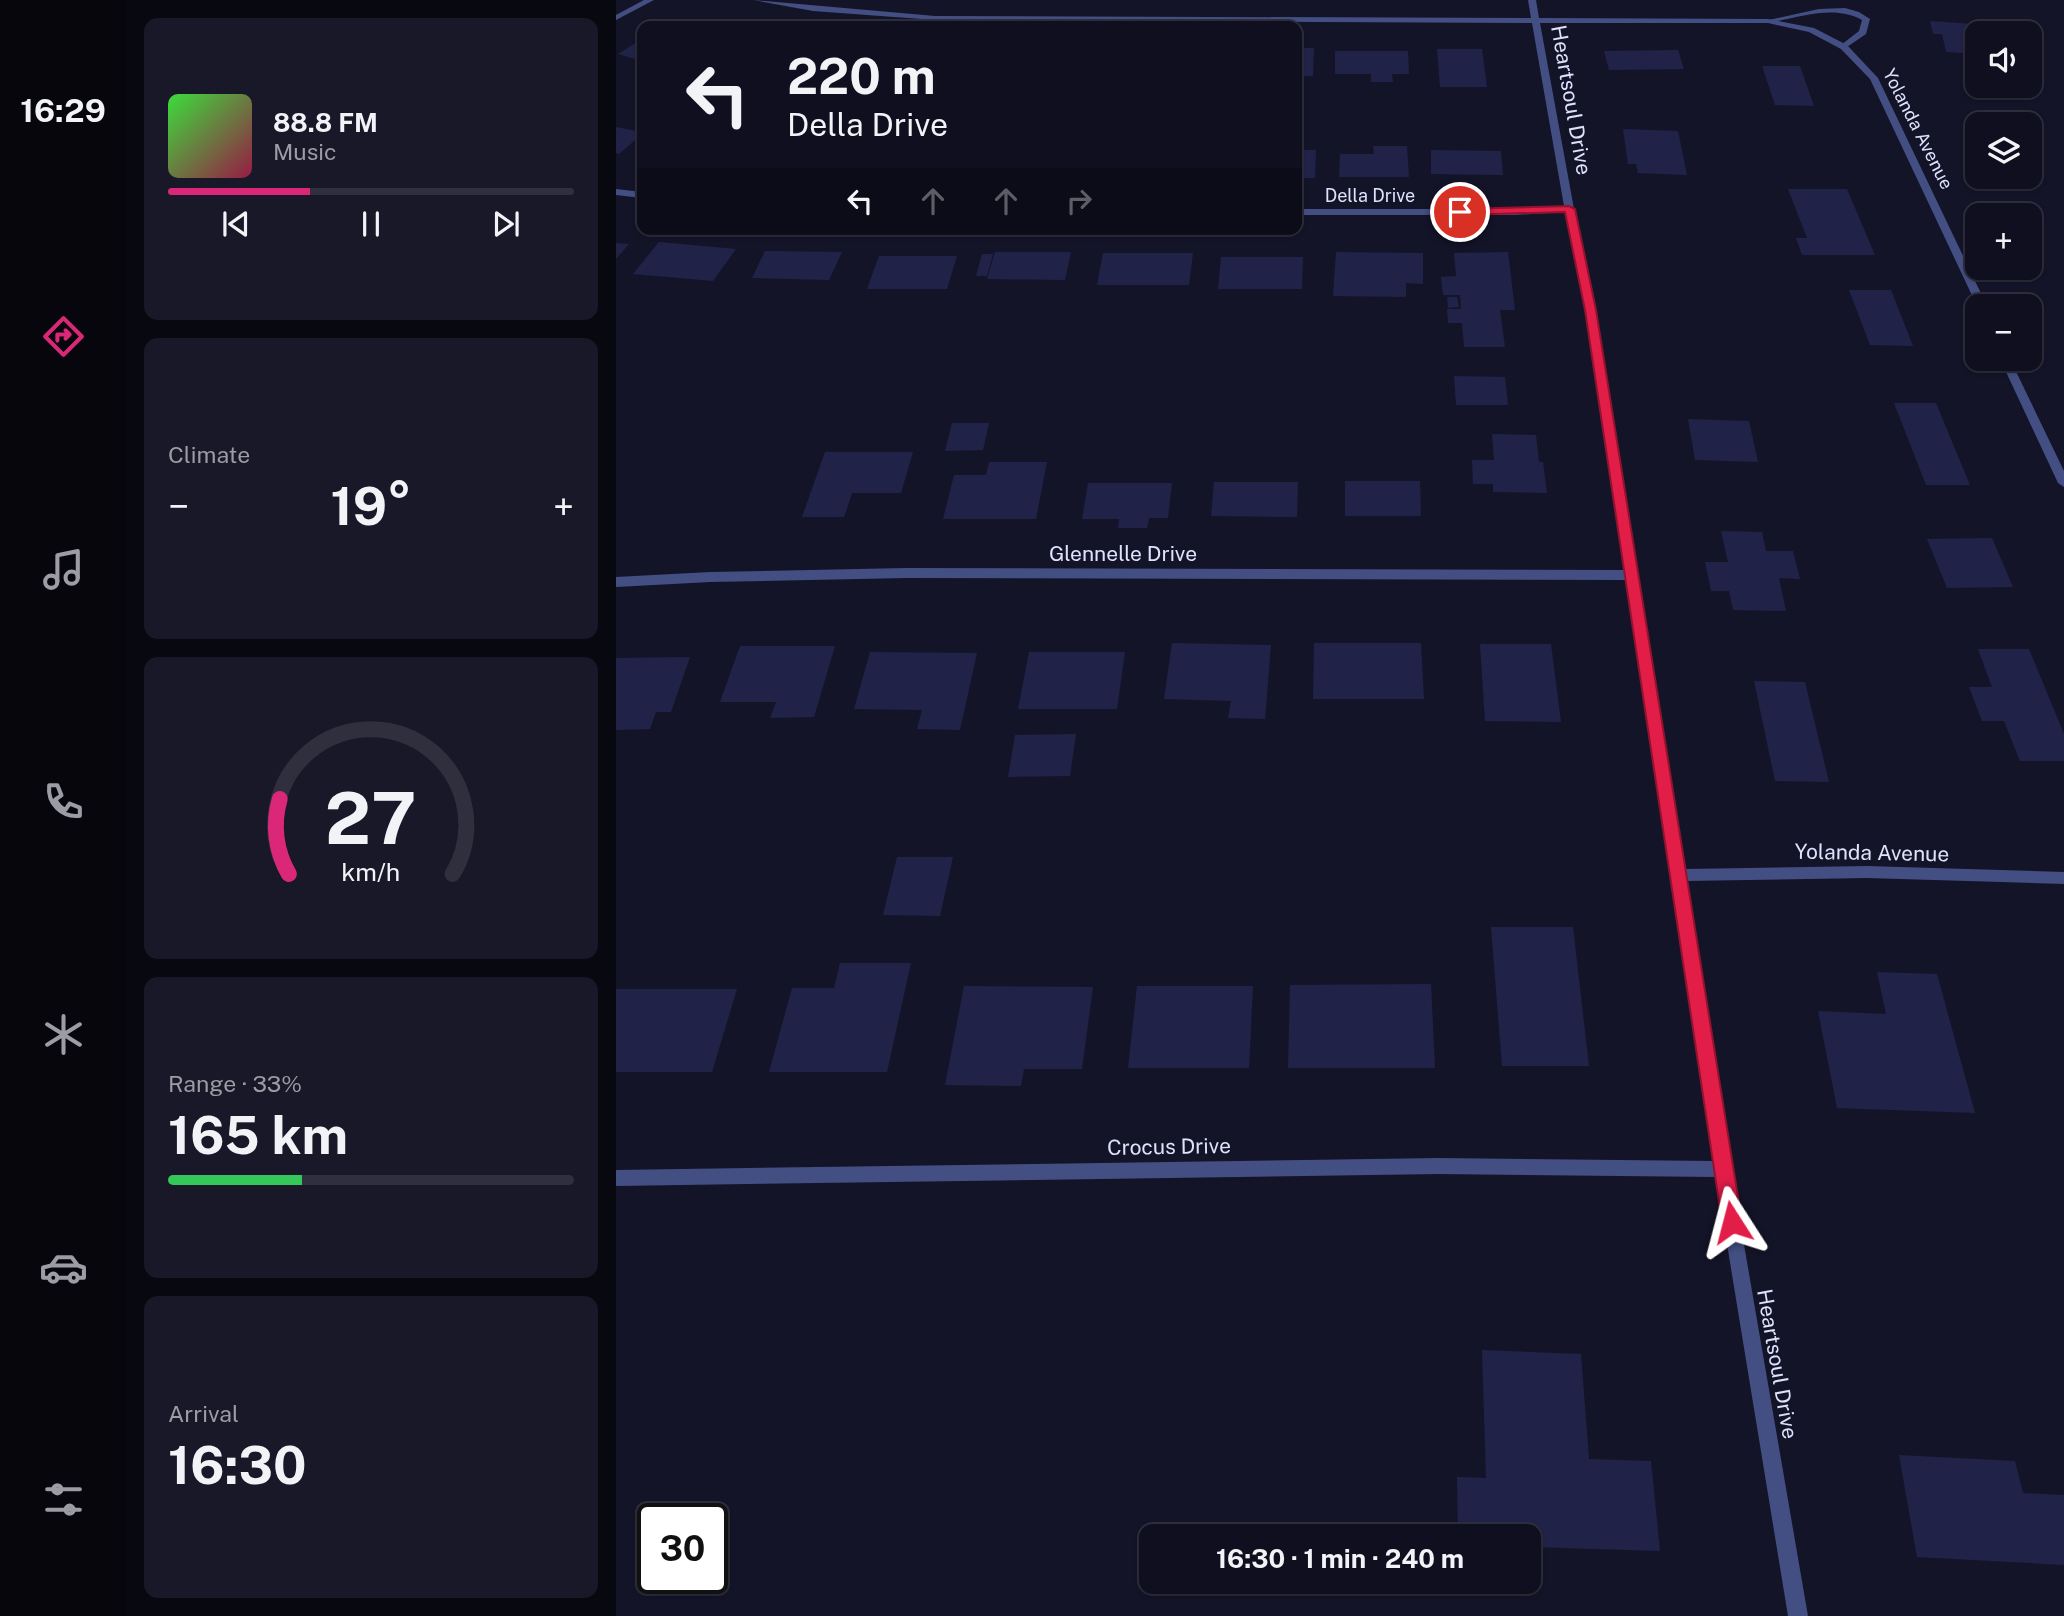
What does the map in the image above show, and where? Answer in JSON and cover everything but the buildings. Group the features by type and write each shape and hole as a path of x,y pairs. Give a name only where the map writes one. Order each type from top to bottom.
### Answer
{"street":[{"path":"616,18 650,0"},
{"path":"757,0 813,9 935,18 1768,21 1831,7 1857,11 1866,19 1863,32 1844,47"},
{"name":"Heartsoul Drive","path":"1532,0 1569,209 1591,310 1680,874 1723,1169 1798,1616"},
{"name":"Yolanda Avenue","path":"1768,21 1811,30 1844,47 1874,78 1976,294"},
{"path":"616,192 637,194"},
{"name":"Della Drive","path":"1302,212 1515,212 1569,209"},
{"path":"2012,371 2064,483"},
{"name":"Glennelle Drive","path":"616,583 710,577 906,573 1631,575"},
{"name":"Yolanda Avenue","path":"1680,874 1867,872 2064,878"},
{"name":"Crocus Drive","path":"616,1178 1438,1166 1723,1169"}],"route":[{"path":"1460,212 1569,209 1591,310 1732,1222"}]}
